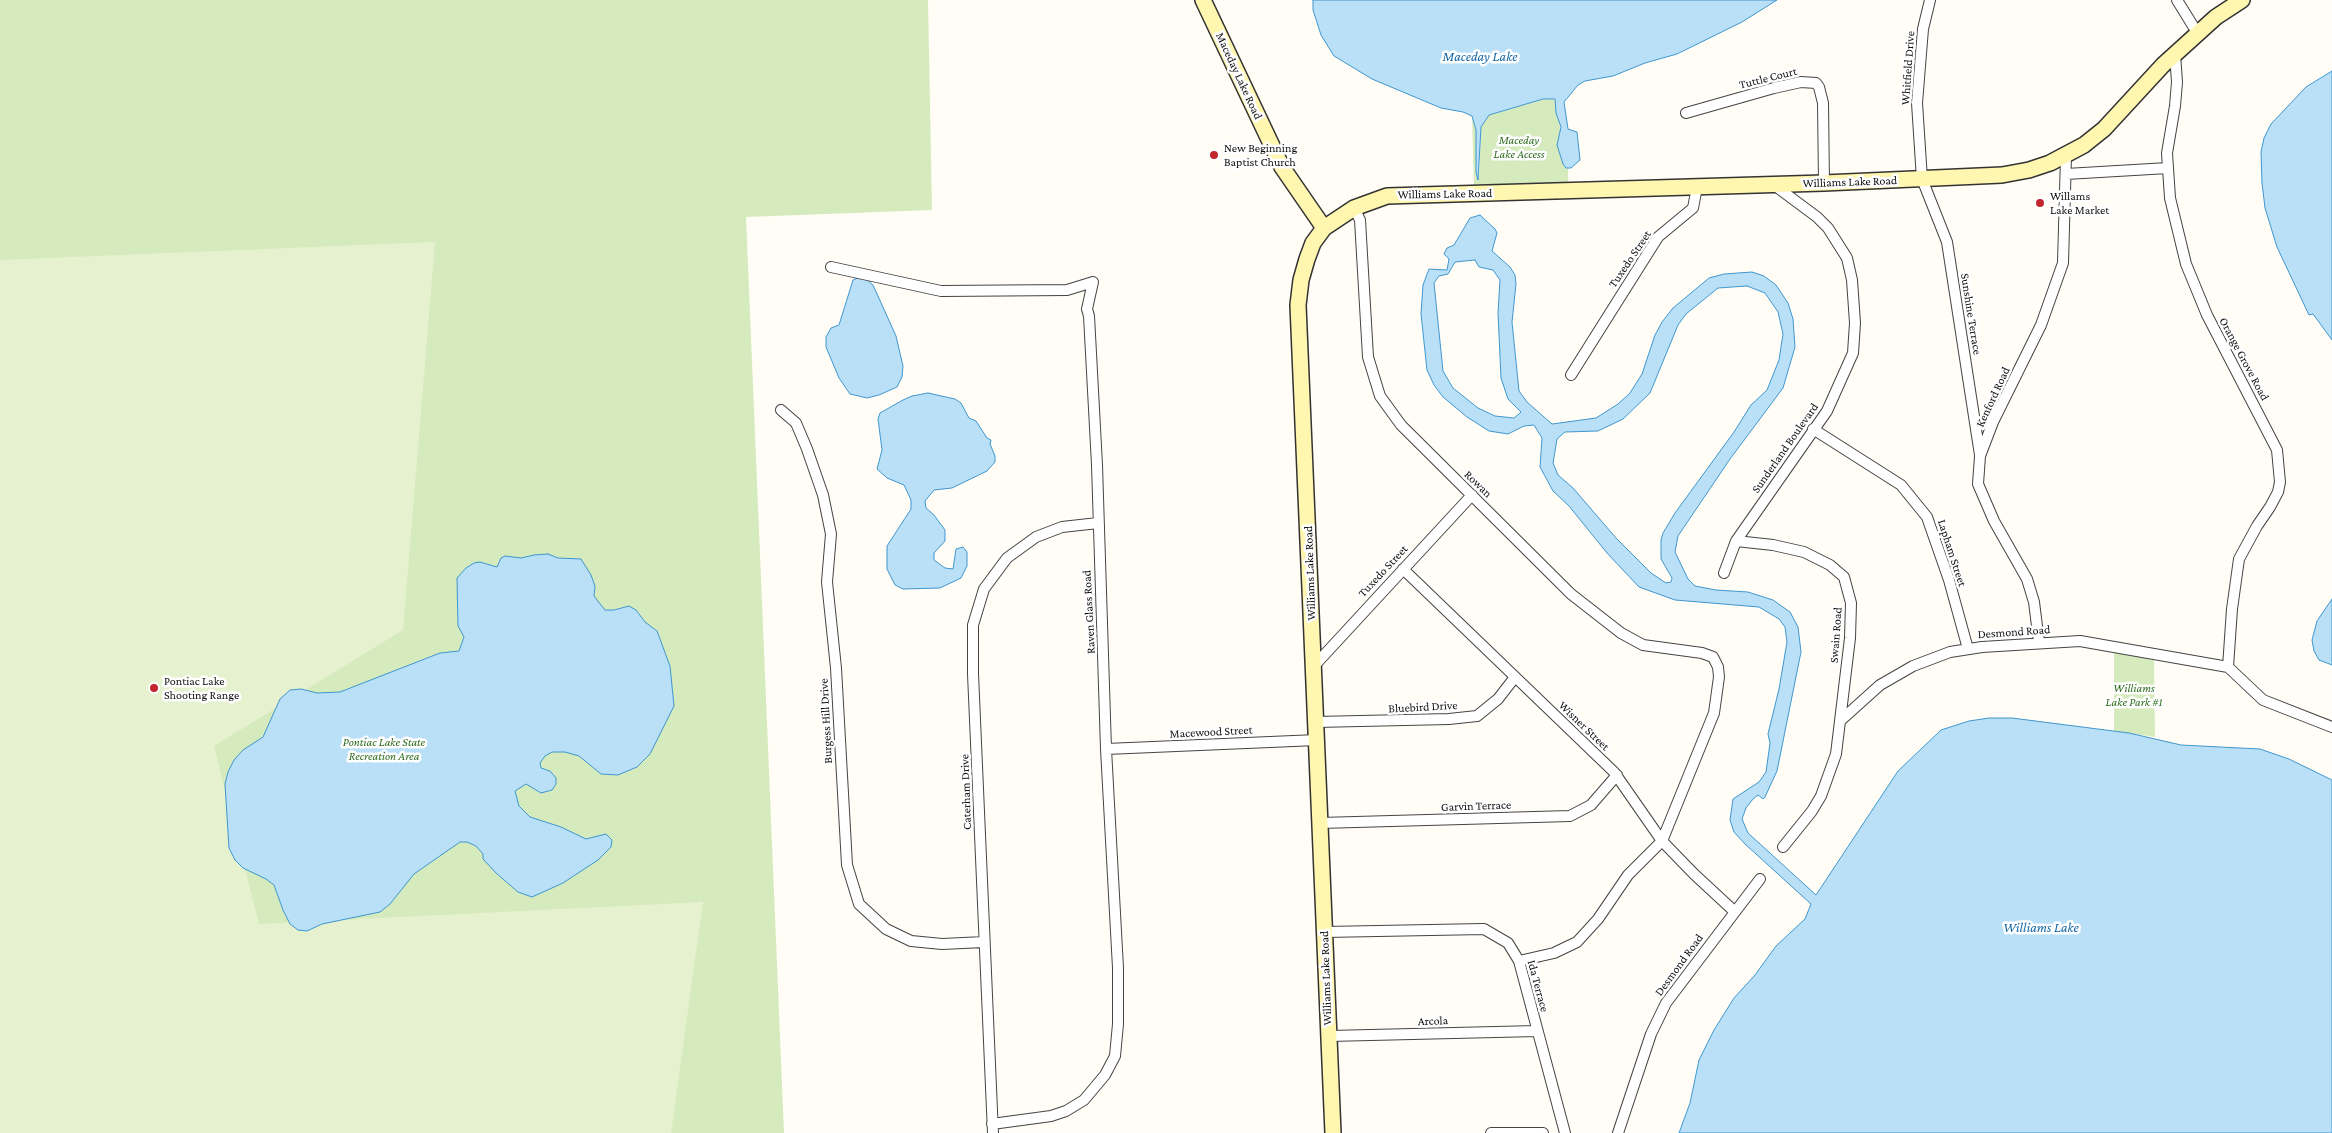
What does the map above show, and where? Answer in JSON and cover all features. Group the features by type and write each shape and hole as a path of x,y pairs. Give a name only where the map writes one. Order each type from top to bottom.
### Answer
{"main road":[{"name":"Maceday Lake Road","path":"1203,0 1282,167 1324,228"},
{"name":"Williams Lake Road","path":"1333,1133 1298,305 1301,280 1307,259 1314,243 1324,228 1354,208 1387,196 1824,183 2002,175 2029,170 2066,156 2084,145 2104,129 2175,54 2216,17 2242,0"}],"street":[{"name":"Whitfield Drive","path":"1922,179 1917,103 1926,19 1930,0"},
{"path":"2177,0 2198,34"},
{"name":"Orange Grove Road","path":"2175,54 2177,82 2167,153 2170,198 2186,264 2207,314 2277,450 2280,482 2278,492 2239,559 2232,609 2228,667"},
{"name":"Tuttle Court","path":"1686,114 1774,88 1801,82 1816,83 1823,103 1824,183"},
{"name":"Kenford Road","path":"2039,642 2034,602 2027,579 1994,521 1978,484 1980,456 1993,422 2041,325 2063,263 2066,156"},
{"path":"2066,174 2168,168"},
{"name":"Sunshine Terrace","path":"1922,179 1947,242 1980,456"},
{"name":"Sunderland Boulevard","path":"1724,573 1736,541 1827,411 1853,353 1855,323 1852,280 1847,258 1828,228 1817,217 1774,185"},
{"name":"Tuxedo Street","path":"1571,375 1658,237 1693,208 1697,187"},
{"name":"Rowan","path":"1354,208 1360,220 1368,357 1380,396 1401,425 1572,594 1621,633 1643,645 1702,653 1713,657 1718,667 1719,677 1714,713 1662,841"},
{"name":"Raven Glass Road","path":"831,267 941,291 1067,290 1092,282 1087,309 1091,353 1106,749 1118,968 1118,1024 1115,1056 1105,1075 1084,1100 1066,1111 1043,1118 993,1128"},
{"name":"Burgess Hill Drive","path":"781,410 796,423 807,449 823,495 831,534 827,582 836,668 847,865 859,904 886,929 911,941 942,944 984,942"},
{"name":"Lapham Street","path":"1814,429 1900,485 1927,517 1949,580 1968,649"},
{"name":"Tuxedo Street","path":"1314,666 1472,495"},
{"name":"Caterham Drive","path":"993,1128 984,942 973,625 984,589 1007,558 1036,537 1062,527 1098,523"},
{"name":"Swain Road","path":"1736,541 1774,545 1804,552 1830,565 1844,577 1851,602 1840,721"},
{"name":"Wisner Street","path":"1403,569 1617,775 1662,841 1735,912"},
{"name":"Desmond Road","path":"1840,721 1880,685 1913,666 1950,652 1968,649 2039,642 2080,641 2228,667"},
{"path":"2228,667 2263,700 2332,728"},
{"name":"Bluebird Drive","path":"1316,722 1440,720 1477,716 1498,699 1515,677"},
{"path":"1783,847 1812,811 1824,788 1836,754 1840,721"},
{"name":"Macewood Street","path":"1106,749 1317,740"},
{"name":"Garvin Terrace","path":"1320,823 1570,816 1591,805 1617,775"},
{"path":"1519,961 1554,953 1576,942 1598,919 1628,875 1662,841"},
{"name":"Desmond Road","path":"1618,1133 1651,1034 1666,1002 1760,879"},
{"name":"Ida Terrace","path":"1324,932 1484,929 1508,943 1519,961 1565,1133"},
{"name":"Arcola","path":"1329,1036 1537,1030"},
{"path":"1491,1133 1543,1133"}],"green space":[{"name":"Pontiac Lake State Recreation Area","path":"0,0 928,0 932,210 746,217 784,1133 0,1133"},
{"name":"Maceday Lake Access","path":"1543,99 1556,100 1566,168 1568,168 1568,185 1474,186 1472,116 1476,130 1476,154 1479,177 1481,127 1487,116"},
{"name":"Pontiac Lake Shooting Range","path":"435,242 403,630 214,746 259,924 703,902 671,1133 0,1133 0,260"},
{"name":"Williams Lake Park #1","path":"2114,652 2154,660 2155,737 2114,731"}],"water":[{"name":"Maceday Lake","path":"1313,0 1777,0 1742,22 1677,54 1645,63 1613,76 1585,81 1578,85 1564,102 1568,129 1577,132 1580,160 1571,168 1566,168 1563,164 1557,145 1561,127 1556,113 1555,99 1543,99 1489,115 1481,127 1478,180 1476,172 1476,130 1472,116 1463,112 1441,108 1372,79 1334,56 1321,35 1313,10"},
{"path":"2332,71 2332,340 2313,314 2309,315 2277,247 2265,208 2261,152 2264,138 2271,124 2306,87"},
{"name":"Williams Lake","path":"1480,215 1495,229 1497,233 1492,251 1510,267 1515,275 1516,284 1512,322 1519,391 1527,402 1552,424 1596,418 1618,404 1630,393 1642,374 1655,335 1662,322 1673,308 1709,278 1724,274 1752,272 1764,276 1776,285 1788,303 1793,319 1795,347 1783,388 1730,459 1678,536 1675,552 1688,579 1695,586 1716,590 1748,592 1773,600 1790,612 1798,627 1801,652 1777,771 1765,797 1763,799 1758,795 1753,799 1746,808 1742,819 1748,833 1816,895 1898,771 1941,730 1969,721 1989,718 2012,718 2129,733 2181,745 2260,749 2289,759 2332,780 2332,1133 1679,1133 1690,1103 1699,1060 1714,1030 1734,998 1755,975 1776,946 1805,919 1811,904 1745,844 1734,832 1730,820 1733,799 1759,782 1766,772 1770,743 1768,734 1779,689 1787,642 1785,627 1779,619 1759,607 1675,600 1639,587 1607,553 1569,506 1553,491 1540,467 1542,438 1534,425 1524,426 1508,434 1489,431 1467,417 1443,397 1434,385 1427,370 1421,314 1423,285 1429,269 1447,270 1449,259 1444,254 1447,248 1454,245 1470,218","holes":["1475,260 1479,267 1493,270 1500,280 1498,313 1501,378 1508,399 1521,412 1514,418 1495,416 1478,408 1453,388 1443,371 1434,283 1439,276 1448,274 1455,262","1747,286 1765,293 1778,312 1783,334 1779,360 1767,390 1751,405 1663,533 1661,559 1672,578 1671,582 1666,583 1651,573 1616,538 1573,488 1558,475 1553,463 1557,439 1565,432 1598,431 1623,419 1650,393 1678,325 1686,314 1718,288"]},
{"path":"862,276 873,285 896,336 903,366 902,377 897,387 867,398 850,394 839,378 826,347 826,337 831,328 839,325 853,280"},
{"path":"928,393 955,399 961,403 969,418 976,421 987,438 991,440 990,444 995,456 995,462 987,471 952,488 934,490 925,501 926,508 945,530 945,541 934,553 934,560 945,568 953,569 956,549 963,547 967,552 967,566 961,578 940,588 903,589 895,585 887,569 887,546 911,509 911,500 904,485 887,478 877,469 882,450 878,419 880,413 903,400"},
{"path":"548,554 558,558 581,559 591,575 595,586 594,596 605,610 629,606 636,610 645,622 657,631 670,666 674,706 650,754 637,767 618,775 601,774 579,756 565,752 552,752 545,756 540,763 541,768 550,771 556,778 556,784 552,790 541,793 526,784 515,791 519,806 530,817 561,827 586,839 606,834 612,840 611,847 598,860 563,883 532,897 518,892 496,873 483,859 483,854 476,846 467,842 460,842 414,874 390,904 380,912 322,924 307,931 298,930 290,924 274,885 243,868 235,860 229,848 225,784 234,760 243,750 263,737 280,699 290,690 301,689 317,693 340,692 440,653 459,651 464,637 458,626 457,578 466,568 480,562 497,567 501,558 505,556 521,558"},
{"path":"2332,599 2332,665 2319,660 2314,651 2312,640 2317,621"}],"place":[{"name":"New Beginning Baptist Church","path":"1214,155"},
{"name":"Willams Lake Market","path":"2040,203"},
{"name":"Pontiac Lake Shooting Range","path":"154,688"}]}
